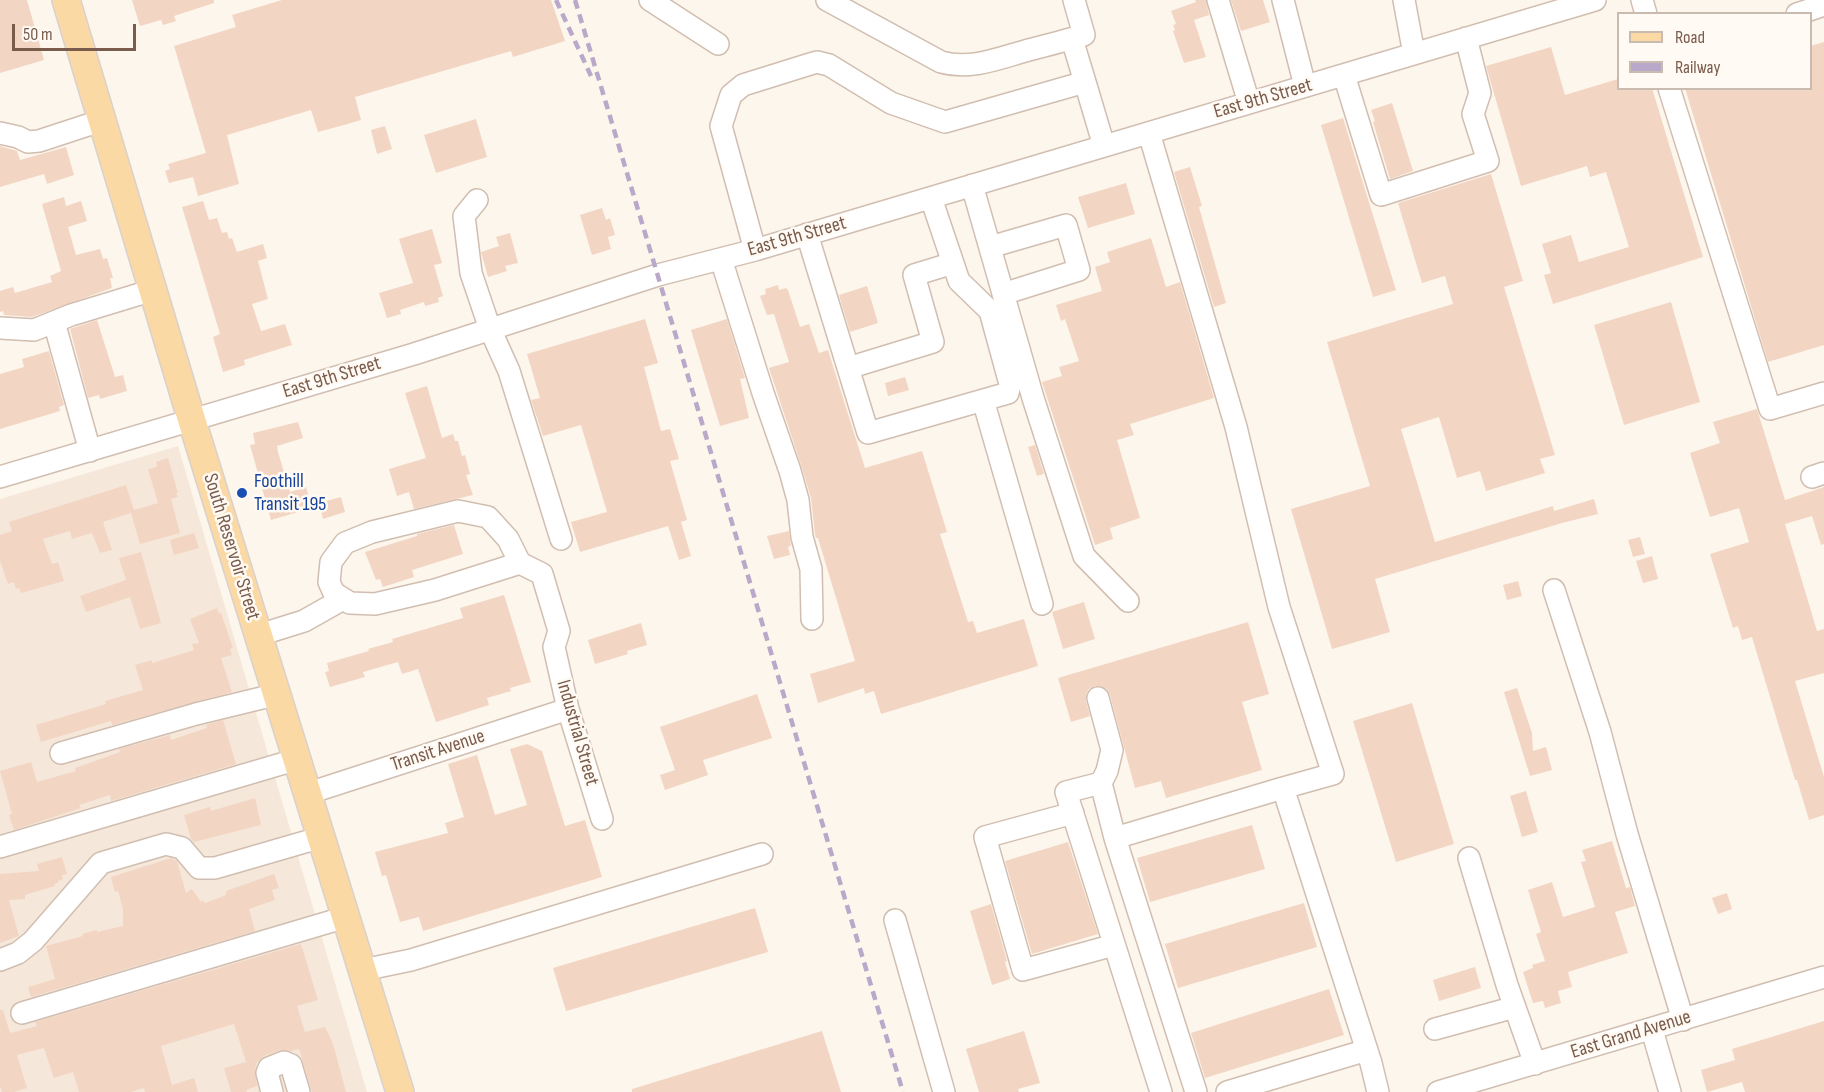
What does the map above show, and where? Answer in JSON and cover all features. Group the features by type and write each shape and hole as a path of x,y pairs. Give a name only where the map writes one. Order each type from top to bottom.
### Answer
{"main road":[{"name":"South Reservoir Street","path":"66,0 192,421 400,1092"}],"street":[{"path":"650,0 718,44"},
{"path":"827,0 941,62 954,66 990,62 1084,35 1074,0"},
{"path":"1218,0 1249,103"},
{"path":"1284,0 1305,86"},
{"path":"1404,0 1414,54"},
{"name":"East 9th Street","path":"0,477 192,421 658,275 755,250 1587,1"},
{"path":"1803,12 1824,5"},
{"path":"1344,75 1381,195 1488,161 1473,114 1480,93 1467,38"},
{"path":"1072,39 1104,146"},
{"path":"755,250 721,126 731,95 743,85 817,62 829,65 891,103 945,122 1085,82"},
{"path":"1670,90 1770,409 1824,393"},
{"path":"0,133 18,136 28,142 39,141 103,120"},
{"path":"1115,838 1333,774 1278,607 1236,427 1149,133"},
{"path":"972,185 1033,398 1084,556 1128,601"},
{"path":"807,234 868,434 1008,393 1010,384 990,310 959,281 931,198"},
{"path":"477,200 464,216 471,273 490,329 509,371 561,539"},
{"path":"990,248 1066,225 1079,270 1003,294"},
{"path":"721,259 798,500 802,537 811,569 812,619"},
{"path":"848,368 933,342 914,275 953,263"},
{"path":"0,328 34,330 153,290"},
{"path":"54,322 90,451"},
{"path":"983,400 1042,604"},
{"path":"458,511 488,517 508,539 520,562 435,590 375,604 350,603 334,593 329,582 331,562 345,543 372,532 458,511"},
{"name":"Industrial Street","path":"520,562 542,574 559,631 554,647 568,709 602,819"},
{"path":"1554,590 1600,732 1683,1020"},
{"path":"259,635 304,621 343,599"},
{"path":"61,753 196,714 278,694"},
{"path":"1098,698 1112,750 1107,771 1101,783 1115,838 1196,1092"},
{"name":"Transit Avenue","path":"309,793 568,709"},
{"path":"0,847 298,759"},
{"path":"1101,783 1066,792 1161,1092"},
{"path":"1283,788 1367,1050 1378,1092"},
{"path":"1072,813 985,837 1023,970 1114,945"},
{"path":"0,960 18,953 33,941 101,863 166,844 182,848 199,868 215,868 322,837"},
{"path":"363,970 411,960 762,854"},
{"path":"1469,858 1535,1064"},
{"path":"22,1013 346,917"},
{"path":"895,920 944,1092"},
{"name":"East Grand Avenue","path":"1438,1092 1824,977"},
{"path":"1435,1029 1515,1007"},
{"path":"1652,1030 1670,1092"},
{"path":"1227,1092 1367,1050"},
{"path":"272,1092 267,1073 269,1068 285,1062 291,1065 299,1092"}],"shaded area":[{"path":"178,446 367,1092 0,1092 0,499"}],"building":[{"path":"0,0 27,0 44,60 0,73"},
{"path":"132,0 214,0 214,3 174,16 176,21 163,25 161,20 140,26"},
{"path":"282,0 551,0 565,41 513,57 511,51 355,97 361,120 344,125 318,132 311,110 227,135 239,184 198,196 193,177 169,183 165,171 170,169 168,164 206,153 174,46 236,27 232,15"},
{"path":"1195,0 1206,0 1209,15 1194,20 1206,57 1184,63 1173,31 1175,30 1173,25 1176,24 1171,11 1196,2"},
{"path":"1231,0 1263,0 1270,22 1241,31"},
{"path":"1824,42 1824,345 1768,362 1686,90 1812,90 1812,45"},
{"path":"1551,47 1565,95 1617,79 1617,90 1653,90 1703,257 1553,304 1544,275 1551,273 1542,244 1571,235 1579,262 1629,247 1606,172 1590,177 1587,166 1521,186 1486,66"},
{"path":"1392,103 1413,171 1390,179 1371,110"},
{"path":"1343,118 1396,290 1373,297 1321,125"},
{"path":"476,119 487,157 436,173 424,135"},
{"path":"385,126 392,149 377,154 371,130"},
{"path":"0,146 17,151 20,160 66,147 74,175 47,184 44,174 0,187"},
{"path":"1190,167 1226,303 1214,307 1174,172"},
{"path":"1491,174 1523,281 1504,287 1555,455 1540,459 1545,473 1486,491 1480,471 1457,478 1439,417 1401,429 1435,542 1553,506 1554,511 1594,499 1598,514 1375,579 1390,632 1332,649 1291,509 1370,486 1327,342 1453,304 1445,276 1422,283 1398,203"},
{"path":"1126,183 1135,214 1088,228 1078,197"},
{"path":"64,197 66,206 81,201 87,221 68,227 76,255 100,249 103,259 107,258 113,278 110,278 112,288 32,317 4,315 3,311 0,312 0,291 13,287 15,293 52,282 50,276 61,271 42,204"},
{"path":"203,201 209,220 217,218 222,233 227,232 229,239 232,238 237,252 263,244 267,258 258,261 268,299 252,304 261,331 285,324 292,345 244,360 245,365 223,372 213,337 220,334 182,207"},
{"path":"602,208 606,220 610,218 615,235 608,237 611,249 592,255 580,215"},
{"path":"432,229 442,263 434,265 443,296 438,298 439,302 425,306 424,302 400,310 401,314 387,318 379,293 413,283 399,239"},
{"path":"510,233 518,263 505,266 507,271 488,277 481,252 499,246 496,237"},
{"path":"1151,238 1166,287 1180,282 1214,398 1130,424 1134,435 1117,440 1140,518 1110,528 1113,539 1095,545 1042,382 1062,376 1059,367 1079,361 1065,319 1061,321 1056,305 1102,291 1095,267 1110,262 1107,252"},
{"path":"778,285 779,290 786,288 788,290 800,327 809,324 819,353 828,350 865,468 922,451 947,532 940,534 968,622 973,621 977,633 1024,619 1038,666 881,714 874,691 865,694 864,688 818,703 810,674 855,661 818,538 815,535 811,498 769,368 789,362 774,314 767,315 760,296 766,294 765,289"},
{"path":"867,286 878,323 850,332 839,295"},
{"path":"1671,302 1700,402 1624,425 1594,325"},
{"path":"645,319 658,363 644,367 661,431 670,429 679,459 670,461 687,520 681,522 691,556 679,560 668,526 580,552 571,522 607,512 581,425 543,436 531,400 540,398 527,354"},
{"path":"727,319 745,378 740,379 749,418 720,426 691,330"},
{"path":"97,320 115,377 123,375 127,391 100,399 99,395 88,398 70,329"},
{"path":"49,351 64,405 59,407 60,411 0,429 0,374 24,367 22,359"},
{"path":"905,377 909,390 888,396 885,383"},
{"path":"427,386 442,438 453,434 455,441 458,441 462,456 465,455 470,474 466,475 473,495 414,509 409,492 397,496 389,469 426,458 405,393"},
{"path":"1757,409 1785,500 1824,487 1824,544 1821,545 1812,516 1785,524 1817,631 1824,629 1824,673 1795,681 1824,777 1824,815 1809,820 1752,637 1742,640 1738,626 1733,628 1710,554 1749,542 1739,508 1710,517 1690,453 1720,443 1713,422"},
{"path":"298,422 303,438 277,446 290,492 306,487 312,508 271,520 250,445 255,444 253,433"},
{"path":"1035,445 1044,474 1037,476 1028,447"},
{"path":"168,458 178,493 176,493 178,497 171,499 180,533 140,544 131,513 103,522 112,550 100,553 92,533 72,539 70,531 43,539 52,564 58,562 64,581 21,593 19,588 16,589 14,582 8,584 0,561 0,535 12,531 9,522 126,485 134,510 158,503 148,469 157,467 156,462"},
{"path":"341,497 345,512 323,519 319,503"},
{"path":"454,525 463,554 412,570 414,577 383,587 380,579 376,580 365,552 417,536 417,534"},
{"path":"789,531 790,555 774,559 767,536"},
{"path":"194,533 199,548 174,555 170,540"},
{"path":"1640,537 1645,554 1633,557 1628,540"},
{"path":"141,552 161,623 140,629 130,597 86,612 80,596 126,580 119,558"},
{"path":"1652,556 1658,579 1643,583 1636,561"},
{"path":"1518,581 1522,596 1507,600 1503,585"},
{"path":"504,595 531,682 487,698 489,705 436,722 418,669 402,674 398,662 363,672 365,677 330,687 325,672 329,671 327,663 369,651 368,649 393,642 392,639 463,618 460,608"},
{"path":"1084,602 1095,639 1063,649 1052,612"},
{"path":"217,608 221,613 233,648 230,649 232,655 221,658 232,692 112,725 111,721 41,742 36,725 106,704 105,701 143,690 135,665 152,660 152,663 194,650 192,644 199,643 190,619"},
{"path":"1248,622 1269,694 1242,702 1262,770 1166,798 1161,781 1135,788 1107,689 1095,686 1089,689 1086,701 1090,716 1071,722 1058,678"},
{"path":"641,623 647,645 627,651 628,654 595,664 588,640"},
{"path":"1517,688 1532,733 1533,751 1546,747 1552,770 1530,776 1504,692"},
{"path":"757,694 772,738 703,760 708,775 665,790 660,775 675,770 660,727"},
{"path":"1412,703 1454,844 1396,862 1353,721"},
{"path":"223,720 236,764 111,801 110,795 79,805 81,808 14,830 0,771 31,762 37,782 76,771 75,768 120,752 119,749 170,735 171,740"},
{"path":"527,744 542,751 565,826 585,820 602,877 423,931 419,917 400,922 386,875 382,876 375,852 448,833 445,823 464,817 448,764 477,755 495,815 527,805 510,749"},
{"path":"1526,791 1538,832 1522,837 1510,796"},
{"path":"255,798 261,825 194,842 191,839 184,815 210,807 211,811"},
{"path":"1252,825 1265,869 1150,902 1137,858"},
{"path":"1612,841 1626,888 1630,887 1635,906 1615,912 1628,953 1568,972 1572,987 1558,991 1561,1003 1545,1008 1543,1001 1533,1003 1523,972 1533,968 1532,965 1545,961 1536,934 1541,932 1528,890 1552,882 1563,917 1595,907 1581,862 1586,861 1582,850"},
{"path":"1068,842 1098,934 1032,954 1005,861"},
{"path":"62,857 67,874 62,875 63,879 54,884 55,886 25,895 25,899 9,900 19,936 0,943 0,874 39,871 37,864"},
{"path":"171,858 177,861 186,893 192,889 201,902 203,900 205,903 226,895 226,891 274,874 279,888 272,890 275,900 249,909 255,931 31,997 28,987 55,979 46,946 97,930 97,932 123,926 123,909 111,877"},
{"path":"1727,893 1732,909 1718,914 1712,898"},
{"path":"1304,903 1317,947 1178,988 1165,944"},
{"path":"991,904 1010,979 992,985 970,911"},
{"path":"755,908 768,952 566,1011 553,968"},
{"path":"301,944 318,1000 297,1006 305,1032 325,1027 333,1044 346,1092 312,1092 299,1049 280,1050 264,1056 257,1062 255,1069 257,1086 246,1090 247,1092 231,1092 224,1068 246,1062 234,1024 161,1046 172,1085 194,1078 198,1092 145,1092 144,1088 131,1092 79,1092 73,1072 54,1078 44,1048 17,1055 27,1088 14,1092 2,1092 0,1086 0,1010 3,1010 10,1033 37,1026 35,1022"},
{"path":"1475,967 1481,988 1439,1001 1433,980"},
{"path":"1329,989 1344,1035 1205,1078 1191,1033"},
{"path":"1824,1021 1824,1092 1745,1092 1742,1082 1707,1092 1701,1070 1735,1060 1732,1049"},
{"path":"822,1031 841,1092 632,1092 632,1089"},
{"path":"1024,1031 1040,1083 1018,1089 1019,1092 979,1092 966,1049"}],"railway":[{"path":"556,0 591,76"},
{"path":"575,0 903,1092"}],"place":[{"name":"Foothill Transit 195","path":"242,493"}]}
